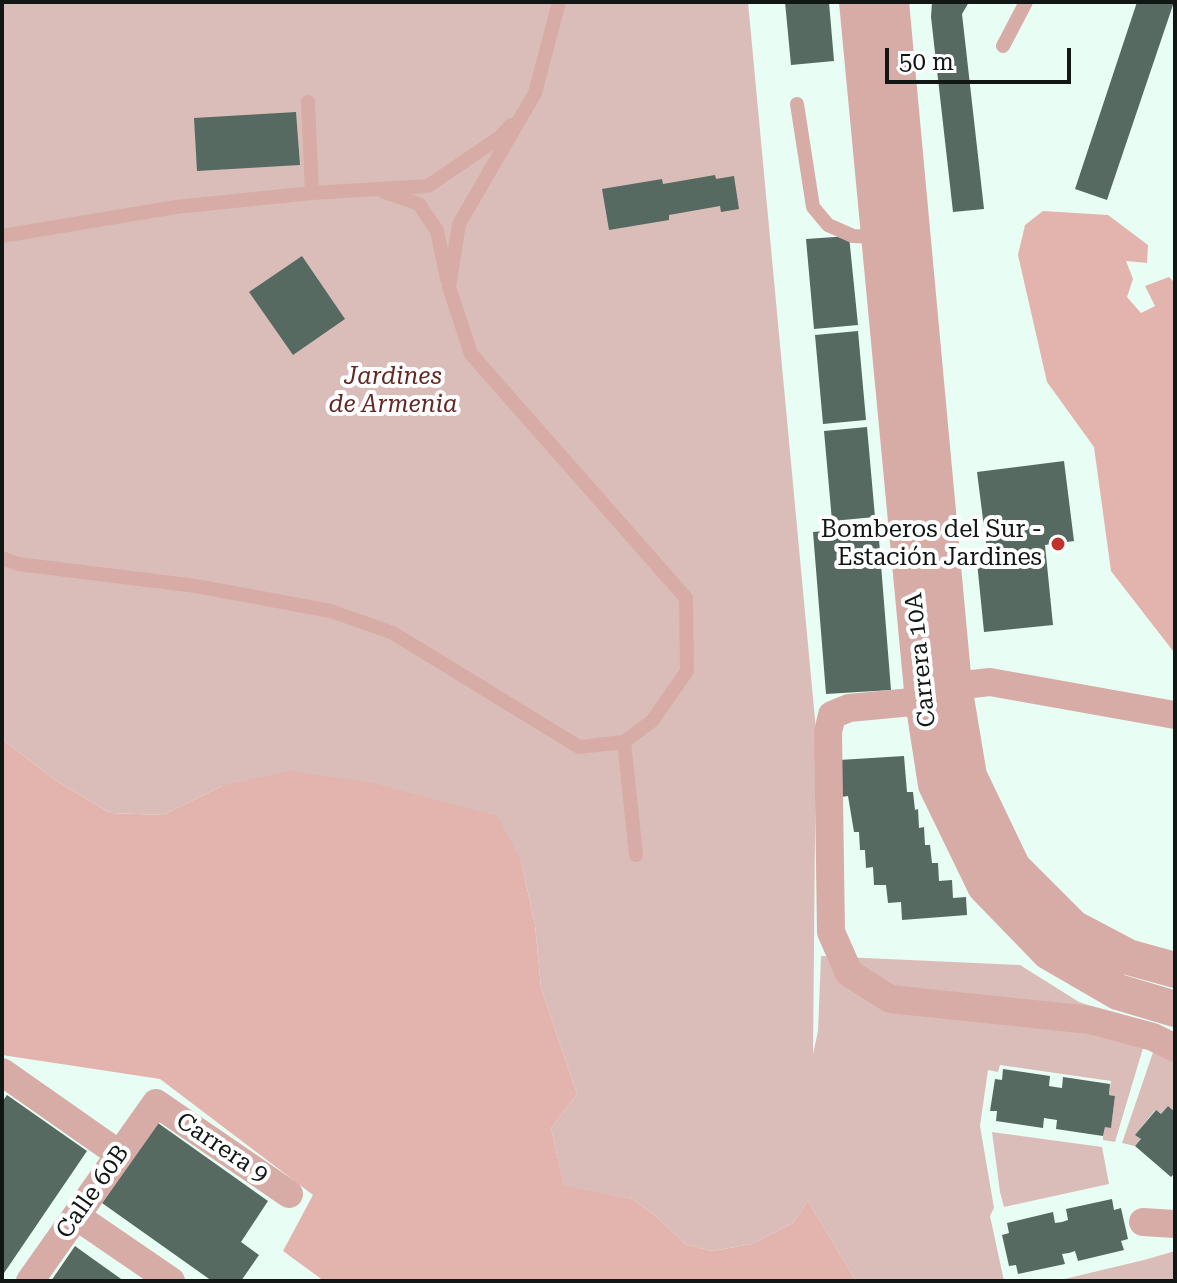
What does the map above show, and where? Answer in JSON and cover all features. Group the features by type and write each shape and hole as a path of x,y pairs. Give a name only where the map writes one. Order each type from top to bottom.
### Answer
{"street":[{"name":"Carrera 10A","path":"857,2 881,237 939,693 936,785 985,886 1049,952 1118,992 1175,1009"},
{"path":"891,2 939,693 969,776 1013,868 1073,928 1128,957 1175,970"},
{"path":"1175,715 990,682 849,708 832,715 828,732 831,932 849,973 890,999 1090,1020 1153,1037 1175,1048"},
{"path":"2,1072 119,1154"},
{"name":"Calle 60B","path":"30,1281 156,1103"},
{"name":"Carrera 9","path":"156,1103 289,1194"},
{"path":"76,1216 171,1281"},
{"path":"1143,1222 1175,1224"}],"lane":[{"path":"449,287 459,224 535,93 559,2"},
{"path":"1003,46 1026,2"},
{"path":"308,102 312,193"},
{"path":"2,236 176,207 312,193 428,186 500,137 530,104"},
{"path":"797,104 813,207 828,225 853,236 881,237"},
{"path":"2,558 18,564 196,586 331,611 393,633 579,747 624,742 652,721 687,671 686,598 471,354 449,287 437,231 419,204 373,189"},
{"path":"624,742 636,855"}],"green space":[{"name":"Jardines de Armenia","path":"2,2 748,2 816,730 813,1054 818,1031 821,956 1020,965 1079,1002 1112,1013 1146,1038 1115,1142 1103,1140 1105,1127 1111,1127 1115,1096 1109,1095 1111,1081 1000,1065 998,1072 988,1070 980,1126 994,1208 990,1216 1004,1281 856,1281 808,1201 793,1223 752,1244 712,1251 685,1244 633,1199 564,1187 551,1128 577,1094 541,988 535,925 521,861 222,786 163,815 110,813 55,780 2,739"},
{"path":"1161,1029 1175,1032 1175,1112 1168,1106 1161,1114 1155,1110 1136,1134 1141,1139 1135,1146 1122,1143"},
{"path":"992,1132 1102,1147 1109,1184 1004,1207"},
{"path":"1175,1251 1175,1281 1056,1281 1144,1260"}],"shaded area":[{"path":"1043,211 1108,215 1148,245 1147,263 1126,261 1133,279 1127,297 1141,313 1155,306 1145,286 1169,277 1175,283 1175,651 1111,571 1094,447 1047,382 1018,255 1025,225"},
{"path":"2,739 55,780 110,813 163,815 222,786 290,771 369,782 497,816 521,861 535,925 541,988 577,1094 551,1128 564,1186 633,1199 685,1244 712,1251 752,1244 793,1223 808,1201 856,1281 324,1281 283,1251 313,1195 160,1079 2,1055"}],"building":[{"path":"785,2 829,2 834,61 791,65"},
{"path":"932,2 969,2 962,14 984,209 953,212 931,17"},
{"path":"1137,2 1174,2 1107,200 1075,189"},
{"path":"296,112 300,165 197,171 194,118"},
{"path":"715,175 716,179 734,176 739,209 721,212 720,206 669,215 669,220 609,230 602,189 662,179 663,184"},
{"path":"849,236 858,325 814,329 806,239"},
{"path":"302,256 345,319 293,355 249,292"},
{"path":"858,331 866,420 823,424 815,335"},
{"path":"867,427 875,517 832,521 824,431"},
{"path":"1064,461 1074,541 1045,545 1053,625 984,632 976,552 987,551 977,472"},
{"path":"878,527 891,690 826,694 813,532"},
{"path":"904,756 907,792 913,792 919,828 924,827 925,845 930,845 932,863 938,863 939,881 952,880 953,898 966,897 967,915 902,920 901,902 888,903 886,885 874,885 873,867 866,868 865,850 860,850 859,832 854,832 848,796 841,797 839,760"},
{"path":"1003,1069 1050,1076 1049,1086 1062,1088 1063,1077 1110,1084 1109,1095 1115,1096 1111,1128 1105,1127 1103,1136 1056,1129 1057,1120 1044,1118 1043,1128 996,1121 997,1111 990,1111 995,1079 1002,1080"},
{"path":"7,1095 87,1151 2,1276 2,1102"},
{"path":"1168,1106 1175,1112 1175,1173 1171,1177 1135,1146 1141,1139 1135,1135 1156,1110 1161,1114"},
{"path":"158,1123 268,1201 241,1242 259,1255 241,1281 212,1281 102,1203"},
{"path":"1112,1199 1114,1210 1121,1208 1128,1239 1121,1241 1124,1250 1078,1261 1075,1251 1062,1254 1065,1264 1018,1274 1016,1265 1009,1266 1002,1235 1009,1233 1007,1223 1053,1212 1055,1223 1062,1222 1068,1220 1066,1209"},
{"path":"75,1246 93,1259 124,1281 51,1281"}],"place":[{"name":"Bomberos del Sur - Estación Jardines","path":"1058,544"}]}
